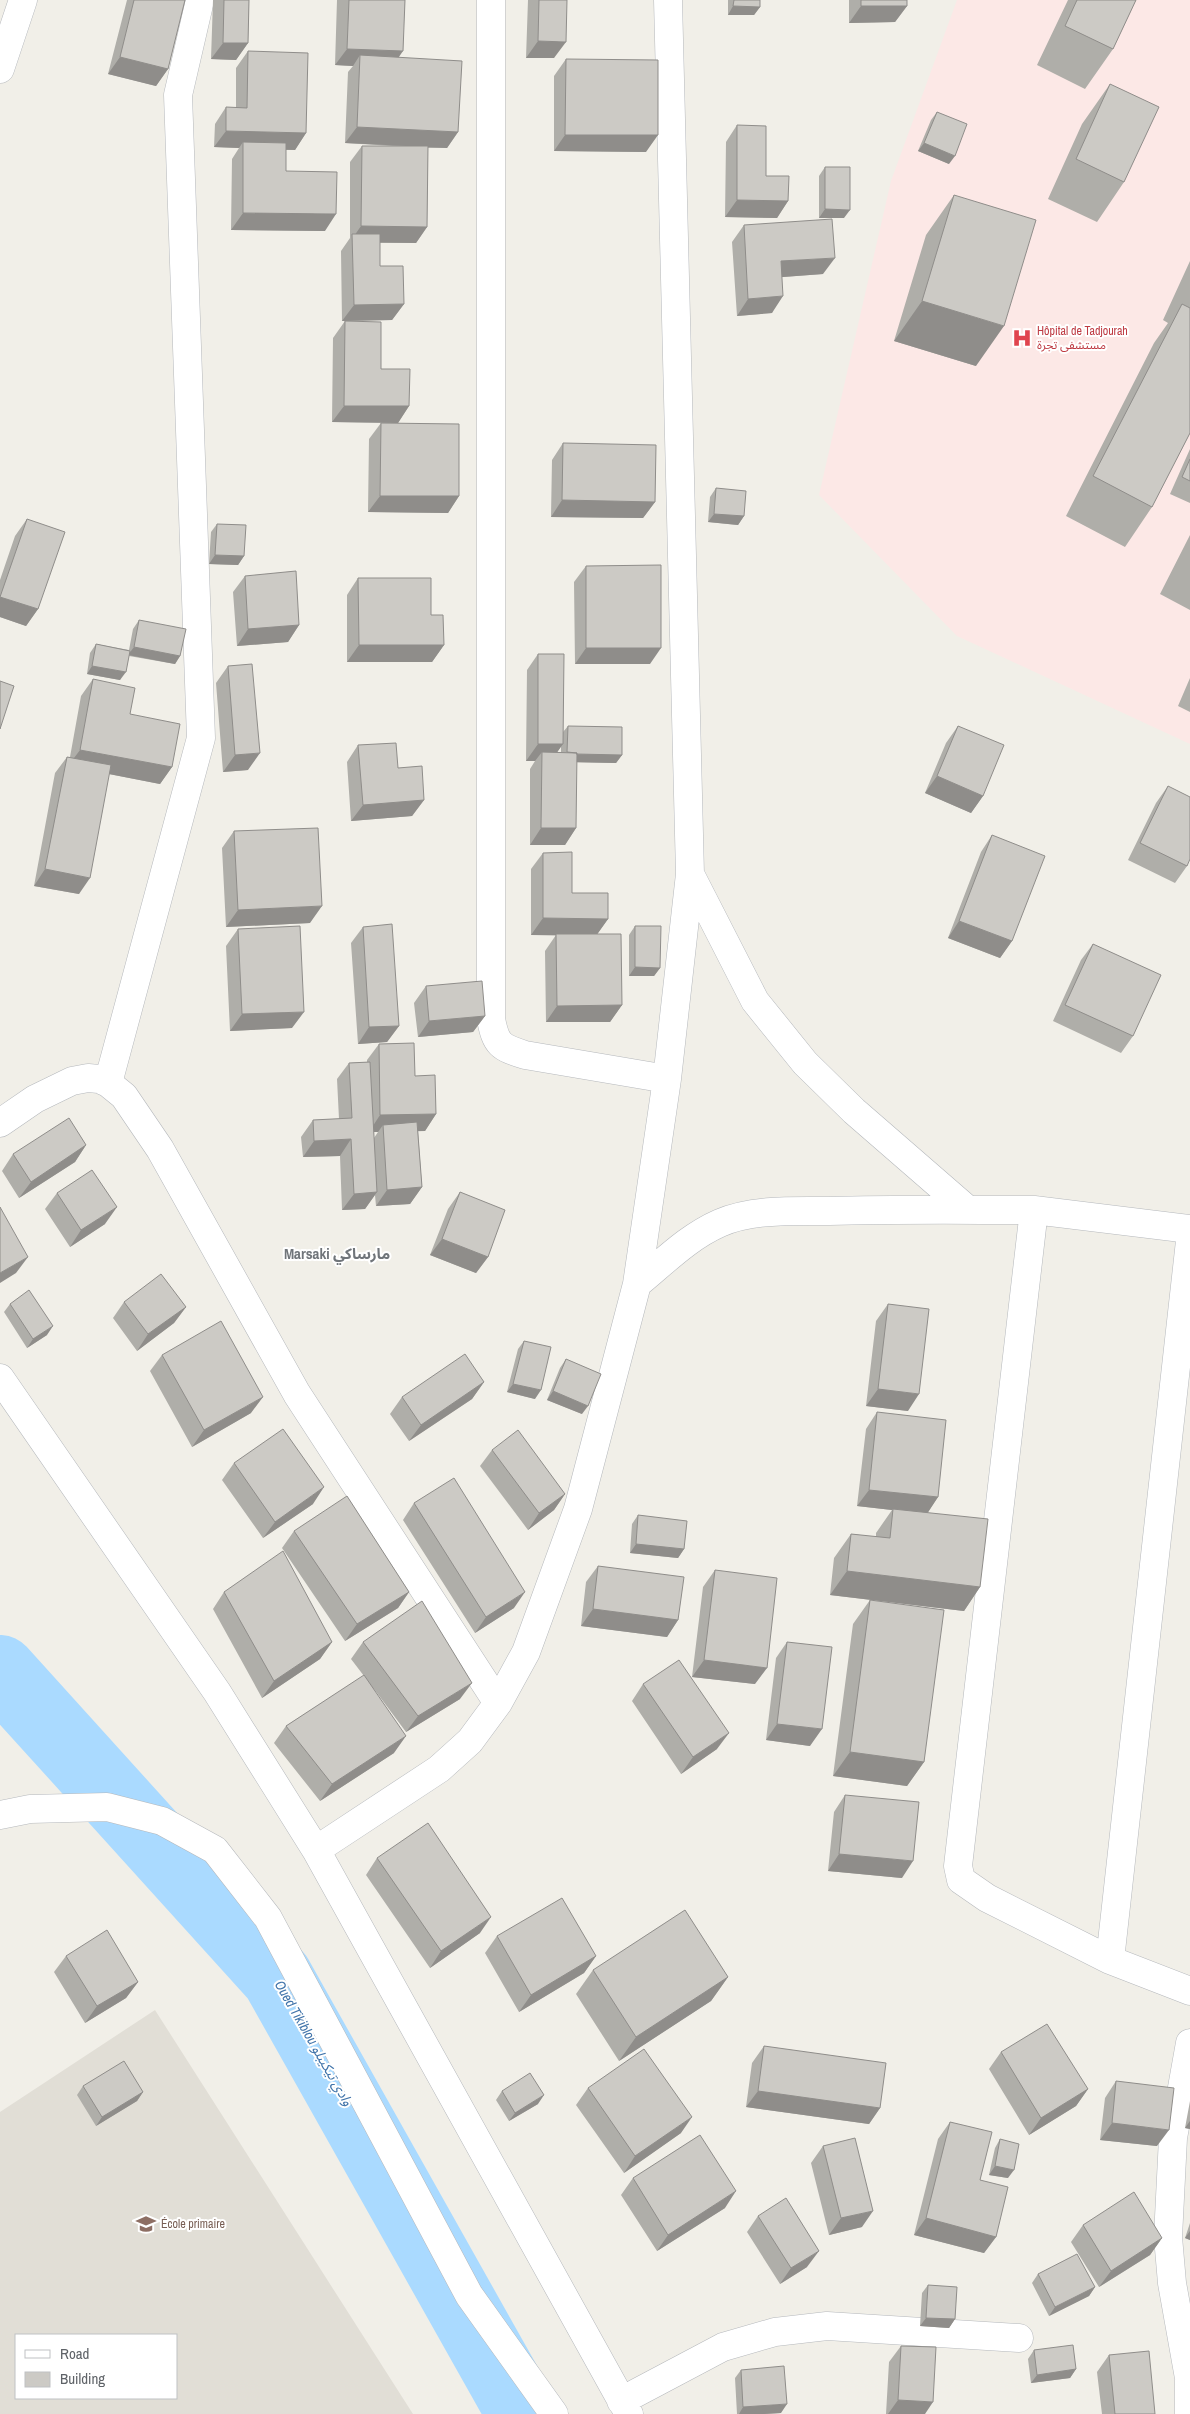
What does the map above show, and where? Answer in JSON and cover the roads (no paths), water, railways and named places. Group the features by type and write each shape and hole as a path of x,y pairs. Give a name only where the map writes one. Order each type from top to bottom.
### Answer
{"street":[{"path":"0,69 23,0"},
{"path":"108,1083 201,738 178,95 200,0"},
{"path":"491,0 491,1019 494,1034 499,1044 506,1049 524,1055 667,1079"},
{"path":"316,1850 439,1769 470,1741 498,1703 526,1652 578,1509 637,1284 667,1079 690,874 668,0"},
{"path":"690,874 755,1001 805,1063 854,1111 968,1210"},
{"path":"0,1123 35,1099 72,1081 88,1078 108,1083 124,1096 160,1149 297,1394 498,1703"},
{"path":"637,1284 695,1236 721,1222 746,1216 778,1212 1034,1210 1190,1229"},
{"path":"1034,1210 958,1866 961,1880 987,1898 1110,1960 1190,1991"},
{"path":"1110,1960 1190,1241"},
{"path":"0,1378 217,1692 316,1850 625,2408 723,2347 776,2332 827,2326 1018,2338"},
{"path":"0,1815 30,1809 107,1807 162,1821 215,1850 268,1918 469,2295 554,2414"},
{"path":"1189,2414 1186,2338 1172,2282 1168,2237 1173,2138 1190,2043"}],"waterway":[{"name":"Oued Tikiblou وادي تيكيبلو","path":"0,1671 277,1977 515,2400 527,2414"}],"place":[{"name":"Hôpital de Tadjourah مستشفى تجرة","path":"1022,338"},
{"name":"École primaire","path":"146,2224"}],"district":[{"name":"Marsaki مارساكي","path":"337,1254"}]}
